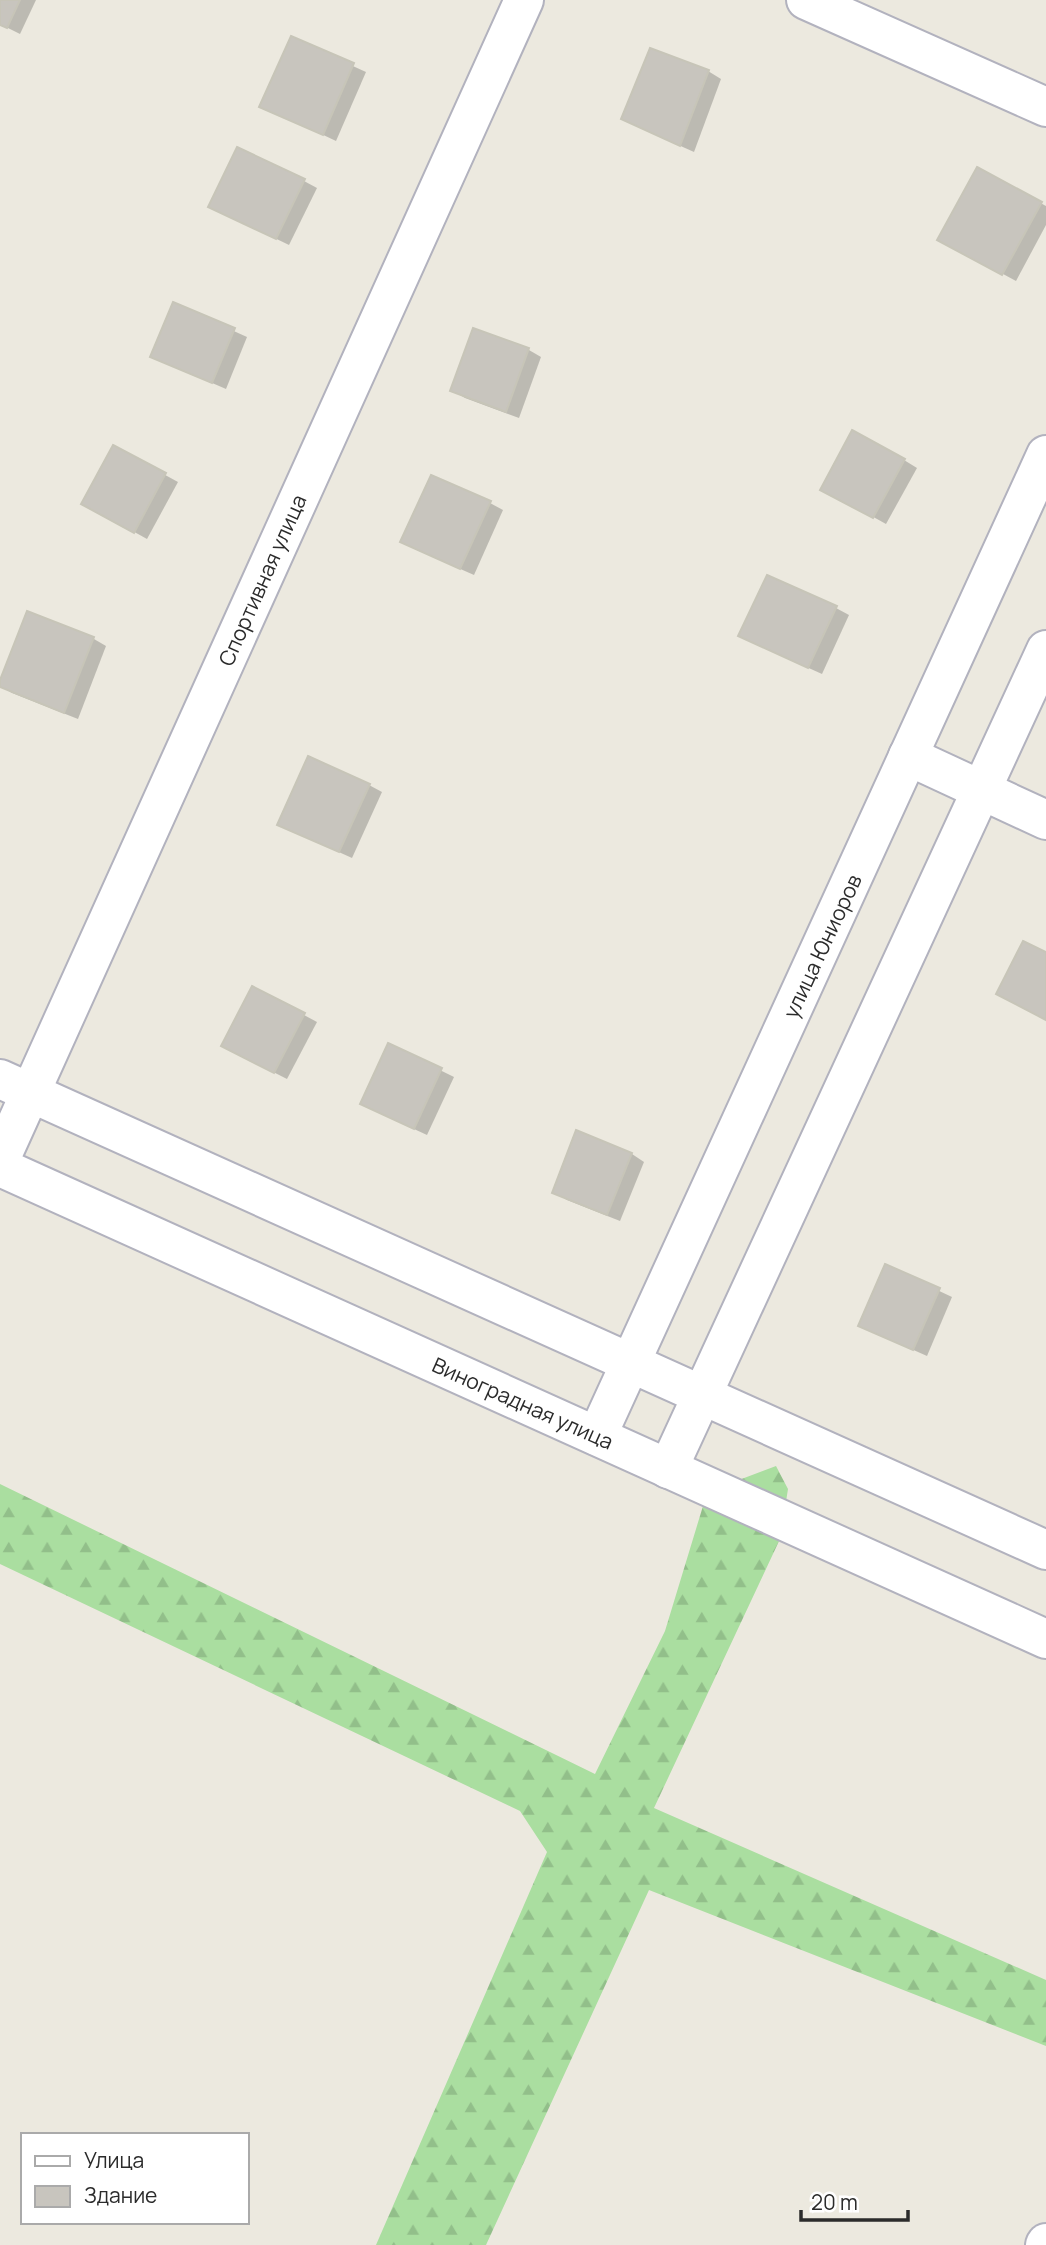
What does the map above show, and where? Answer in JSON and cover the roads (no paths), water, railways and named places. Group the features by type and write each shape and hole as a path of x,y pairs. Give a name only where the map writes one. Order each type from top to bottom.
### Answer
{"street":[{"name":"Спортивная улица","path":"0,1160 15,1086 524,0"},
{"path":"806,0 1046,107"},
{"name":"улица Юниоров","path":"597,1436 1046,455"},
{"path":"668,1469 1046,650"},
{"path":"908,756 1046,820"},
{"path":"15,1086 1046,1550"},
{"name":"Виноградная улица","path":"0,1167 1046,1639"}]}
